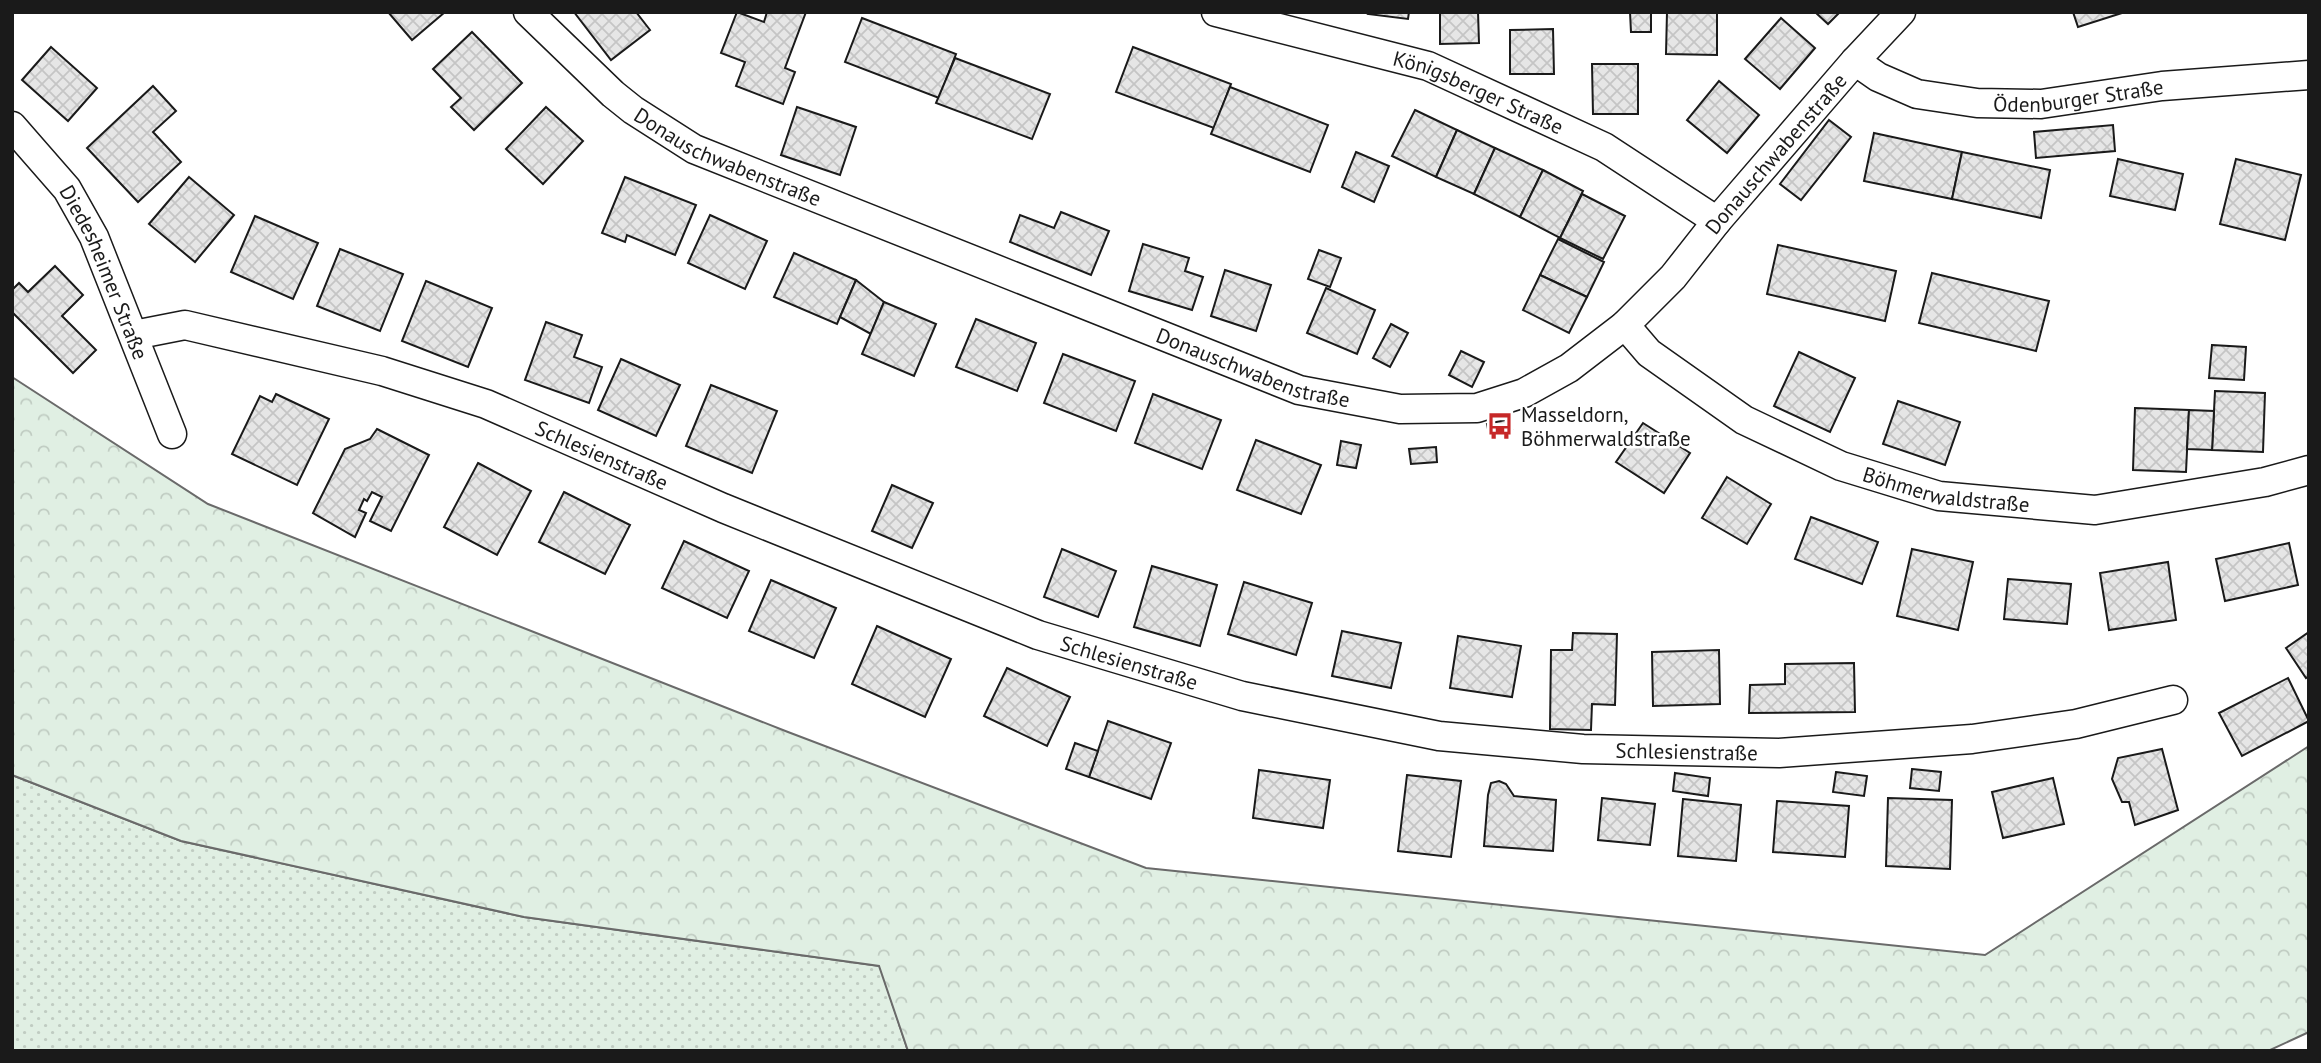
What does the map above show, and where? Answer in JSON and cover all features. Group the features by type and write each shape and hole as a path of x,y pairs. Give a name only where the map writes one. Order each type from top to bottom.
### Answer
{"street":[{"name":"Donauschwabenstraße","path":"528,12 613,94 694,149 1299,390 1400,409 1477,408 1524,393 1569,368 1625,326 1674,277 1717,221 1855,61 1901,12"},
{"name":"Königsberger Straße","path":"1216,12 1257,16 1428,66 1604,147 1717,221"},
{"name":"Ödenburger Straße","path":"1855,61 1878,77 1917,94 1977,103 2041,104 2162,86 2309,75"},
{"name":"Diedesheimer Straße","path":"12,126 67,189 94,237 172,434"},
{"name":"Schlesienstraße","path":"134,335 186,325 382,371 486,404 723,508 1038,635 1242,696 1439,736 1583,749 1779,753 1972,739 2076,724 2173,700"},
{"name":"Böhmerwaldstraße","path":"1625,326 1649,353 1744,420 1841,466 1939,496 2095,510 2265,482 2309,470"}],"green space":[{"path":"12,377 208,504 788,732 1146,868 1985,955 2309,746 2309,1032 2268,1051 908,1051 879,966 524,917 181,841 12,775"},
{"path":"12,775 181,841 524,917 880,966 908,1051 12,1051"}],"building":[{"path":"388,12 445,12 412,40"},
{"path":"574,12 636,12 650,30 611,60"},
{"path":"737,12 764,22 767,12 806,12 785,68 795,72 783,104 736,86 745,62 721,53"},
{"path":"1409,12 1408,19 1368,14"},
{"path":"1440,12 1478,12 1479,43 1440,44"},
{"path":"1630,12 1651,12 1651,32 1631,32"},
{"path":"1667,12 1717,12 1717,55 1666,54"},
{"path":"1815,12 1840,12 1828,24"},
{"path":"2073,12 2122,12 2122,13 2078,27"},
{"path":"862,18 956,54 939,98 845,62"},
{"path":"1781,18 1815,48 1780,89 1745,59"},
{"path":"1553,29 1554,74 1510,74 1510,30"},
{"path":"472,32 522,83 474,130 451,107 461,98 433,69"},
{"path":"51,47 97,88 68,121 22,80"},
{"path":"1133,47 1231,84 1214,128 1116,92"},
{"path":"955,58 1050,94 1032,139 936,103"},
{"path":"1592,64 1638,64 1638,114 1593,114"},
{"path":"1719,81 1759,115 1727,153 1687,120"},
{"path":"153,86 176,111 153,132 181,162 138,202 87,148"},
{"path":"1230,87 1328,125 1310,172 1211,134"},
{"path":"546,107 583,141 543,184 506,149"},
{"path":"797,107 856,127 840,175 781,155"},
{"path":"1415,110 1457,130 1436,177 1392,156"},
{"path":"1829,120 1851,137 1801,200 1780,184"},
{"path":"2113,125 2115,151 2036,158 2034,132"},
{"path":"1457,130 1495,148 1474,194 1436,177"},
{"path":"1874,133 1962,152 1952,199 1864,181"},
{"path":"1495,148 1543,170 1520,217 1474,194"},
{"path":"1356,152 1389,166 1374,202 1342,187"},
{"path":"1962,152 2050,170 2041,218 1952,199"},
{"path":"2118,159 2183,174 2175,210 2110,196"},
{"path":"2236,159 2301,175 2285,240 2220,224"},
{"path":"1543,170 1583,191 1560,238 1520,217"},
{"path":"189,177 234,215 195,262 149,224"},
{"path":"625,177 696,205 675,255 627,235 625,242 602,233"},
{"path":"1582,194 1625,216 1603,259 1560,238"},
{"path":"1061,212 1109,231 1091,275 1010,242 1020,215 1054,228"},
{"path":"710,215 767,241 745,289 688,263"},
{"path":"255,216 318,243 293,299 231,272"},
{"path":"1558,239 1604,262 1587,297 1540,275"},
{"path":"1143,244 1189,258 1185,271 1203,277 1192,310 1129,291"},
{"path":"1778,245 1896,271 1885,321 1767,294"},
{"path":"340,249 403,274 380,331 317,306"},
{"path":"1319,250 1341,258 1330,287 1308,279"},
{"path":"794,253 856,280 837,324 774,297"},
{"path":"55,266 83,295 62,316 96,350 73,373 12,312 12,290 19,283 28,292"},
{"path":"1225,270 1271,285 1256,331 1211,316"},
{"path":"1932,273 2049,301 2036,351 1919,323"},
{"path":"1540,275 1587,297 1569,333 1523,310"},
{"path":"856,280 884,302 871,334 840,317"},
{"path":"426,281 492,308 468,367 402,341"},
{"path":"1326,288 1375,310 1357,354 1307,333"},
{"path":"884,302 936,324 914,376 862,354"},
{"path":"976,319 1036,343 1017,391 956,367"},
{"path":"546,322 582,335 574,357 602,367 589,403 525,380"},
{"path":"1391,324 1408,333 1390,367 1373,358"},
{"path":"2212,345 2246,347 2244,380 2209,378"},
{"path":"1461,351 1484,362 1472,387 1449,375"},
{"path":"1799,352 1855,378 1830,432 1774,406"},
{"path":"1063,354 1135,381 1116,431 1044,403"},
{"path":"621,359 680,385 656,436 598,410"},
{"path":"711,385 777,411 752,473 686,446"},
{"path":"2215,391 2265,393 2263,452 2212,450"},
{"path":"276,394 329,419 297,485 232,454 260,396 272,402"},
{"path":"1153,394 1221,420 1202,469 1135,443"},
{"path":"1898,401 1960,422 1945,465 1883,444"},
{"path":"2135,408 2189,410 2186,472 2133,470"},
{"path":"2189,410 2214,411 2212,450 2187,449"},
{"path":"1510,419 1512,429 1489,434 1487,424"},
{"path":"1643,423 1690,453 1664,493 1616,462"},
{"path":"377,429 429,455 391,531 370,521 382,497 372,492 367,501 364,499 359,510 366,513 355,537 313,513 345,449 370,439"},
{"path":"1256,440 1321,465 1301,514 1237,490"},
{"path":"1341,441 1361,445 1356,468 1337,465"},
{"path":"1436,447 1437,462 1411,464 1409,449"},
{"path":"478,463 531,491 497,555 444,527"},
{"path":"1727,477 1771,504 1747,544 1702,518"},
{"path":"892,485 933,503 912,548 872,531"},
{"path":"564,492 630,525 605,574 539,542"},
{"path":"1811,517 1878,542 1862,584 1795,559"},
{"path":"684,541 749,571 727,618 662,588"},
{"path":"2289,543 2298,585 2225,601 2216,559"},
{"path":"1062,549 1116,571 1098,617 1044,597"},
{"path":"1912,549 1973,562 1958,630 1897,616"},
{"path":"2168,562 2176,620 2109,630 2100,573"},
{"path":"1152,566 1217,585 1200,646 1134,627"},
{"path":"2008,579 2071,584 2067,624 2004,619"},
{"path":"771,580 836,608 814,658 749,631"},
{"path":"1244,582 1312,603 1296,655 1228,634"},
{"path":"877,626 951,659 925,717 852,684"},
{"path":"1342,631 1401,643 1391,688 1332,676"},
{"path":"2309,632 2309,676 2306,678 2286,648"},
{"path":"1573,633 1617,634 1615,705 1592,704 1591,730 1550,729 1551,650 1572,650"},
{"path":"1458,636 1521,646 1512,697 1450,688"},
{"path":"1719,650 1720,704 1653,706 1652,652"},
{"path":"1854,663 1855,712 1749,713 1750,685 1785,684 1785,664"},
{"path":"1007,668 1070,697 1047,746 984,716"},
{"path":"2288,678 2309,721 2242,756 2219,713"},
{"path":"1108,721 1171,743 1151,799 1089,777"},
{"path":"1075,743 1098,751 1089,777 1066,769"},
{"path":"2162,749 2178,810 2135,825 2129,802 2122,802 2112,779 2118,758"},
{"path":"1912,769 1941,772 1939,791 1910,788"},
{"path":"1259,770 1330,780 1323,828 1253,818"},
{"path":"1836,772 1867,776 1864,796 1833,792"},
{"path":"1675,773 1710,778 1708,796 1673,791"},
{"path":"1407,775 1461,781 1451,857 1398,851"},
{"path":"2053,778 2064,824 2003,838 1992,792"},
{"path":"1499,781 1506,784 1514,796 1556,800 1553,851 1484,846 1488,795 1491,783"},
{"path":"1602,798 1655,804 1650,845 1598,840"},
{"path":"1888,798 1952,800 1950,869 1886,866"},
{"path":"1683,799 1741,805 1736,861 1678,856"},
{"path":"1777,801 1849,806 1845,857 1773,852"}],"place":[{"name":"Masseldorn, Böhmerwaldstraße","path":"1500,426"}]}
